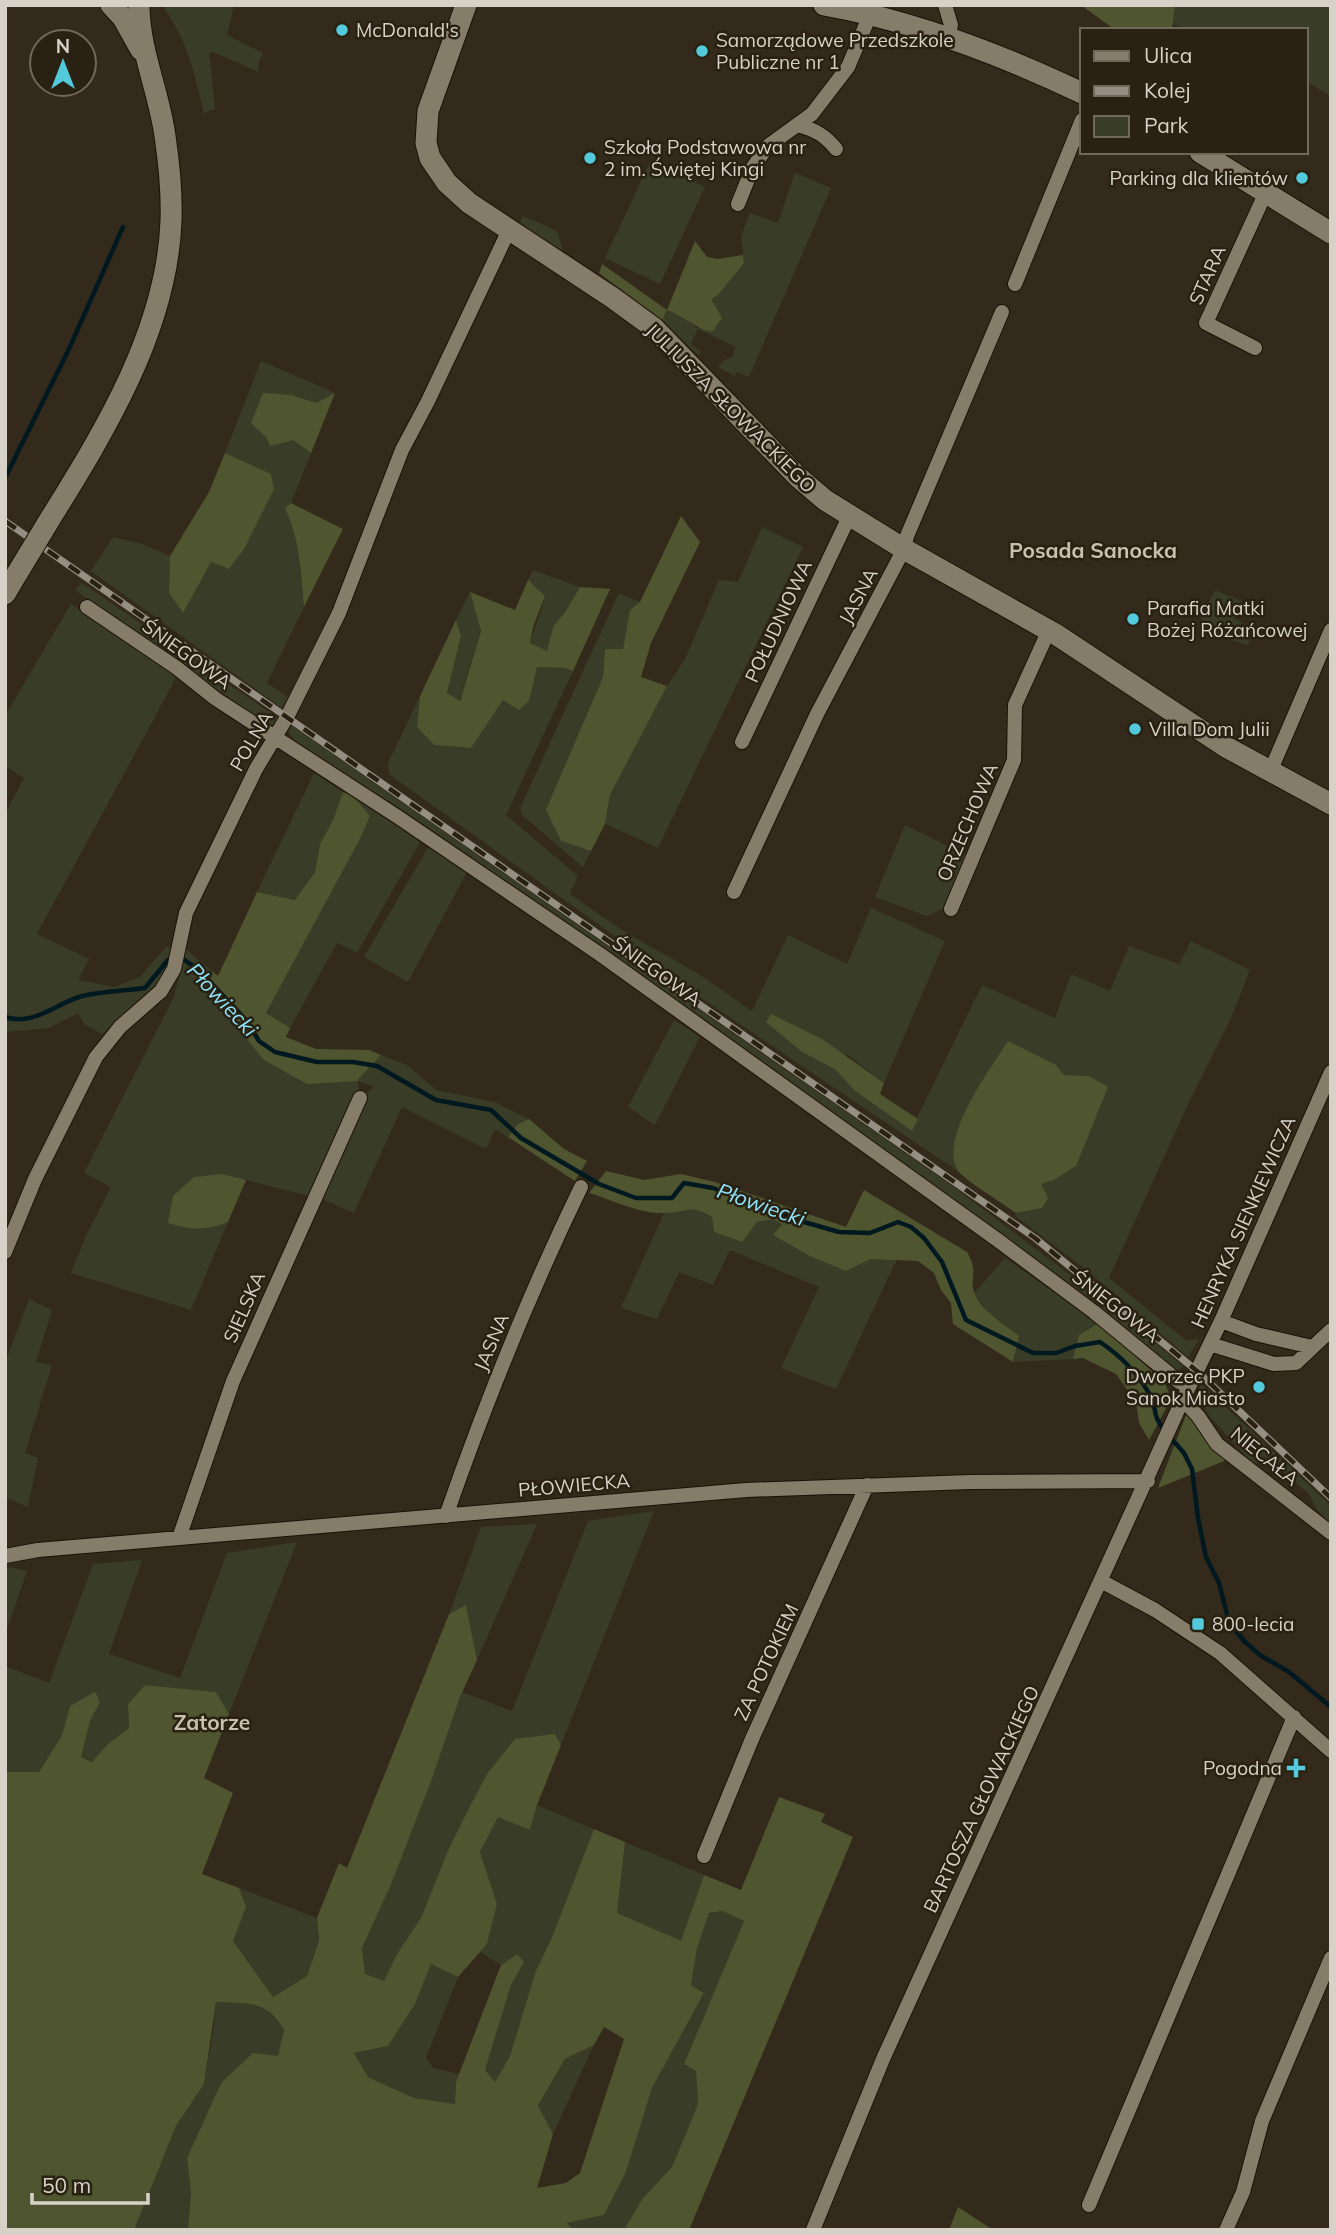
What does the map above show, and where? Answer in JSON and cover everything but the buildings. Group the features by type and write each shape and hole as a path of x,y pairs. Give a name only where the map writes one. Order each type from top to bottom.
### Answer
{"street":[{"path":"111,5 148,61"},
{"path":"5,594 102,432 147,337 161,290 172,219 166,137 148,61 139,5"},
{"name":"JULIUSZA SŁOWACKIEGO","path":"466,5 428,111 426,143 429,158 447,183 469,203 654,328 798,477 849,517 1049,631 1226,747 1331,804"},
{"path":"824,5 948,37 1080,92"},
{"path":"945,5 951,25 948,37"},
{"path":"738,204 753,167 760,157 779,138 812,114 848,67 870,15"},
{"path":"798,125 819,132 828,138 836,149"},
{"path":"1015,284 1080,125"},
{"path":"1203,154 1331,233"},
{"name":"STARA","path":"1255,348 1206,323 1266,192"},
{"name":"POLNA","path":"5,1252 35,1179 96,1056 120,1027 161,991 174,969 186,913 256,769 339,613 402,450 509,230"},
{"name":"JASNA","path":"734,892 817,714 904,549 906,536 1002,312"},
{"name":"POŁUDNIOWA","path":"742,741 849,517"},
{"name":"ŚNIEGOWA","path":"87,607 274,738 398,817 612,963 999,1241 1094,1312 1178,1381 1183,1400"},
{"path":"1270,772 1331,630"},
{"name":"ORZECHOWA","path":"951,909 1014,760 1015,705 1049,631"},
{"name":"HENRYKA SIENKIEWICZA","path":"1183,1400 1221,1321 1331,1072"},
{"name":"SIELSKA","path":"179,1538 233,1381 360,1097"},
{"name":"JASNA","path":"446,1516 495,1384 548,1254 581,1187"},
{"path":"1221,1321 1256,1335 1312,1347"},
{"path":"1210,1344 1273,1364 1296,1363 1331,1329"},
{"name":"BARTOSZA GŁOWACKIEGO","path":"813,2230 883,2059 1183,1400"},
{"name":"NIECAŁA","path":"1183,1400 1217,1444 1331,1533"},
{"name":"PŁOWIECKA","path":"5,1556 38,1550 746,1490 867,1485 1148,1481"},
{"name":"ZA POTOKIEM","path":"705,1856 752,1739 867,1485"},
{"path":"1101,1581 1155,1610 1220,1653 1331,1751"},
{"path":"1089,2205 1294,1717"},
{"path":"1226,2230 1247,2181 1262,2121 1331,1958"}],"green space":[{"path":"162,5 234,5 227,35 263,53 258,63 259,72 213,52 209,53 215,109 204,113 184,44"},
{"path":"1081,5 1175,5 1172,28 1112,28"},
{"path":"1175,5 1331,5 1331,97 1308,82 1308,28 1182,28 1173,24"},
{"path":"650,162 705,187 660,284 605,258"},
{"path":"795,173 831,188 749,377 737,372 735,376 718,367 724,360 732,357 736,347 698,329 710,299 719,294 744,263 741,236 750,213 778,223"},
{"path":"522,216 558,233 563,251 520,224"},
{"path":"695,241 707,257 718,259 743,255 744,263 719,294 711,299 722,318 712,332 667,310"},
{"path":"602,264 667,310 662,320 599,273"},
{"path":"667,310 680,314 698,329 691,344 701,352 699,356 662,320"},
{"path":"261,361 335,393 316,403 291,395 293,440 311,453 291,503 286,508 294,526 299,550 304,607 267,683 288,697 282,708 91,571 113,537 142,544 170,556 169,593 183,613 211,562 229,569 243,549 274,489 271,474 225,453"},
{"path":"263,393 291,395 316,403 335,393 311,453 293,440 270,446 266,437 251,423"},
{"path":"225,453 271,474 274,489 244,549 229,569 211,562 183,613 169,593 170,556 209,492"},
{"path":"291,503 343,529 304,607 297,544 285,508"},
{"path":"681,516 700,542 651,643 641,677 667,686 610,795 605,824 591,851 561,841 546,810 603,677 605,649 623,649 630,610 640,602"},
{"path":"762,527 803,547 658,848 605,824 610,795 667,686 685,659 719,580 738,582"},
{"path":"533,570 580,587 553,627 547,652 530,643 545,597 528,580"},
{"path":"528,580 545,596 530,643 547,651 553,627 580,587 610,589 573,671 537,667 529,701 519,710 503,700 471,748 434,745 417,727 420,696 456,620 461,636 447,693 460,701 481,631 470,592 515,610"},
{"path":"82,583 279,717 275,725 265,726 75,590"},
{"path":"1215,590 1242,601 1235,619 1242,622 1241,627 1252,630 1248,645 1198,627"},
{"path":"470,592 481,630 459,702 447,693 461,637 456,620"},
{"path":"619,593 640,602 630,610 623,650 605,649 603,677 547,810 561,841 591,851 583,867 523,816 520,808"},
{"path":"71,604 177,676 37,934 89,959 78,980 114,987 140,977 166,947 172,947 167,974 102,1034 85,1025 78,1013 49,1028 5,1032 5,814 24,778 5,766 5,716"},
{"path":"537,667 573,671 506,815 578,876 570,894 622,930 700,975 752,1011 788,935 847,964 871,908 945,941 884,1083 848,1055 802,1052 836,1070 854,1090 911,1130 982,985 1055,1018 1071,974 1110,991 1129,946 1179,964 1191,941 1250,970 1231,1018 1189,1102 1109,1278 1187,1341 1199,1339 1188,1357 1087,1270 1015,1216 1016,1213 1042,1208 1040,1184 1054,1180 1076,1166 1107,1087 1089,1076 1064,1075 953,1152 959,1172 694,993 389,774 388,763 420,696 417,727 434,745 471,748 503,700"},
{"path":"291,725 958,1190 1184,1365 1176,1373 1128,1330 1025,1251 599,944 509,886 363,785 313,756 289,733"},
{"path":"314,773 343,792 333,820 320,844 315,872 295,900 257,892"},
{"path":"343,792 353,796 370,816 266,1013 290,1028 286,1037 316,1049 369,1050 381,1055 357,1081 307,1084 264,1060 208,992 213,972 218,976 257,892 295,900 315,872 320,844 333,820"},
{"path":"353,796 419,838 419,844 357,953 337,943 290,1028 266,1013 370,817"},
{"path":"905,825 968,856 943,909 927,916 875,897"},
{"path":"429,846 467,872 408,982 364,957"},
{"path":"186,949 213,972 209,992 357,1081 381,1055 407,1065 436,1090 494,1102 529,1119 518,1124 508,1137 495,1129 486,1149 402,1107 354,1213 322,1199 365,1095 374,1086 358,1081 359,1088 309,1196 223,1174 168,1223 198,1229 228,1222 191,1310 71,1273 111,1187 84,1173 174,997"},
{"path":"771,1014 822,1039 884,1083 880,1094 918,1119 912,1131 854,1090 836,1070 802,1052 766,1022"},
{"path":"674,1020 700,1037 655,1125 628,1107"},
{"path":"1008,1041 1056,1065 1064,1075 1089,1076 1108,1087 1076,1166 1054,1180 1041,1184 1048,1198 1042,1208 1016,1213 963,1176 954,1159 955,1142 968,1105"},
{"path":"529,1119 564,1149 587,1161 575,1181 508,1137 518,1124"},
{"path":"606,1171 644,1180 681,1174 715,1182 846,1227 864,1190 967,1252 973,1265 975,1294 994,1317 1019,1336 1013,1362 953,1324 951,1303 941,1290 934,1273 918,1261 871,1259 846,1271 810,1256 773,1235 782,1224 773,1219 757,1222 742,1242 714,1232 712,1217 697,1210 655,1213 589,1193"},
{"path":"223,1174 246,1180 228,1222 198,1228 168,1223 173,1196 194,1177"},
{"path":"695,1208 712,1217 714,1232 741,1242 757,1222 773,1219 782,1223 773,1235 846,1271 871,1259 897,1259 836,1389 781,1368 819,1287 730,1250 713,1285 679,1272 657,1319 621,1308 664,1213"},
{"path":"1005,1258 1099,1323 1079,1335 1073,1359 1013,1362 1019,1336 988,1312 974,1293"},
{"path":"29,1299 52,1310 36,1362 52,1365 25,1453 38,1458 28,1507 5,1497 5,1363"},
{"path":"1099,1323 1165,1383 1171,1399 1149,1440 1139,1423 1136,1402 1116,1374 1083,1358 1073,1359 1079,1335"},
{"path":"1201,1384 1331,1506 1331,1524 1318,1511 1308,1493 1268,1459 1257,1464 1251,1462 1211,1418 1196,1393"},
{"path":"1188,1410 1229,1459 1158,1488"},
{"path":"654,1511 561,1745 555,1734 487,1774 449,1848 421,1918 397,1954 384,1982 365,1974 362,1948 390,1887 462,1692 512,1711 588,1521"},
{"path":"537,1524 477,1660 466,1606 449,1614 481,1527"},
{"path":"297,1542 229,1714 216,1692 145,1685 128,1704 129,1728 108,1744 93,1762 81,1757 90,1721 100,1702 70,1706 62,1735 39,1772 5,1772 5,1666 49,1683 93,1564 142,1560 109,1654 180,1678 227,1553"},
{"path":"10,1567 27,1571 5,1635 5,1569"},
{"path":"466,1605 477,1660 460,1697 390,1887 362,1948 365,1974 384,1981 397,1954 421,1918 449,1848 487,1774 515,1739 555,1734 561,1745 530,1830 498,1817 480,1852 497,1904 487,1944 458,1977 431,1964 415,2004 388,2046 354,2053 368,2077 414,2098 455,2104 456,2082 501,1965 517,1954 524,1962 511,1985 485,2070 495,2082 510,2056 535,1973 594,1829 625,1842 617,1913 681,1941 704,1875 741,1890 779,1797 825,1814 821,1822 853,1837 689,2230 625,2228 643,2198 672,2167 698,2104 696,2071 684,2064 744,1921 722,1911 709,1913 697,1948 691,1985 704,1993 652,2088 626,2172 604,2215 567,2223 573,2230 188,2230 191,2193 187,2158 221,2083 253,2053 278,2056 284,2030 263,2008 216,2002 204,2084 176,2126 134,2230 5,2230 5,1772 39,1772 62,1735 70,1706 95,1692 100,1702 90,1721 81,1757 92,1762 108,1744 129,1728 128,1704 145,1685 216,1692 229,1714 204,1778 233,1793 202,1874 239,1888 246,1907 233,1941 273,1997 307,1976 319,1941 317,1918 339,1863 347,1868 449,1614","holes":["604,2027 624,2039 580,2173 566,2183 537,2188 553,2134 538,2106 565,2059 594,2045"]},
{"path":"537,1805 594,1829 535,1973 510,2056 495,2083 485,2070 511,1985 523,1962 517,1954 501,1965 480,1952 487,1944 497,1904 480,1852 498,1816 530,1830"},
{"path":"625,1842 704,1875 681,1942 617,1913"},
{"path":"239,1888 317,1918 319,1941 307,1976 273,1997 233,1941 246,1907"},
{"path":"722,1911 744,1921 684,2064 696,2071 698,2104 672,2167 643,2198 625,2228 628,2230 573,2230 567,2223 604,2215 626,2172 652,2088 704,1993 691,1985 697,1948 709,1913"},
{"path":"431,1964 458,1977 426,2058 433,2068 459,2074 455,2105 414,2098 368,2077 354,2053 388,2046 415,2004"},
{"path":"216,2002 255,2006 270,2013 284,2030 279,2056 221,2083 187,2158 191,2193 188,2230 134,2230 176,2126 204,2084"},
{"path":"594,2045 553,2134 538,2107 565,2059"},
{"path":"958,2207 993,2230 949,2230"}],"waterway":[{"path":"5,478 69,349 123,227"},
{"name":"Płowiecki","path":"5,1017 25,1019 86,995 145,988 168,960 183,959 199,970 246,1020 259,1041 275,1052 317,1062 353,1062 377,1066 436,1100 491,1110 521,1138 599,1184 636,1198 672,1198 684,1183 713,1188 839,1232 870,1233 898,1222 911,1227 924,1238 942,1262 966,1320 1033,1353 1056,1353 1075,1346 1100,1342 1122,1359 1140,1380 1150,1395 1156,1416 1165,1431"},
{"name":"Płowiecki","path":"1170,1437 1184,1453 1192,1469 1206,1557 1219,1583 1229,1622 1260,1655 1289,1672 1331,1707"}],"railway":[{"path":"5,521 1035,1238 1197,1371 1331,1498"}],"place":[{"name":"McDonald's","path":"342,30"},
{"name":"Samorządowe Przedszkole Publiczne nr 1","path":"702,51"},
{"name":"Szkoła Podstawowa nr 2 im. Świętej Kingi","path":"590,158"},
{"name":"Parking dla klientów","path":"1302,178"},
{"name":"Parafia Matki Bożej Różańcowej","path":"1133,619"},
{"name":"Villa Dom Julii","path":"1135,729"},
{"name":"Dworzec PKP Sanok Miasto","path":"1259,1387"},
{"name":"800-lecia","path":"1198,1624"},
{"name":"Pogodna","path":"1296,1768"}],"district":[{"name":"Posada Sanocka","path":"1093,551"},
{"name":"Zatorze","path":"212,1723"}]}
